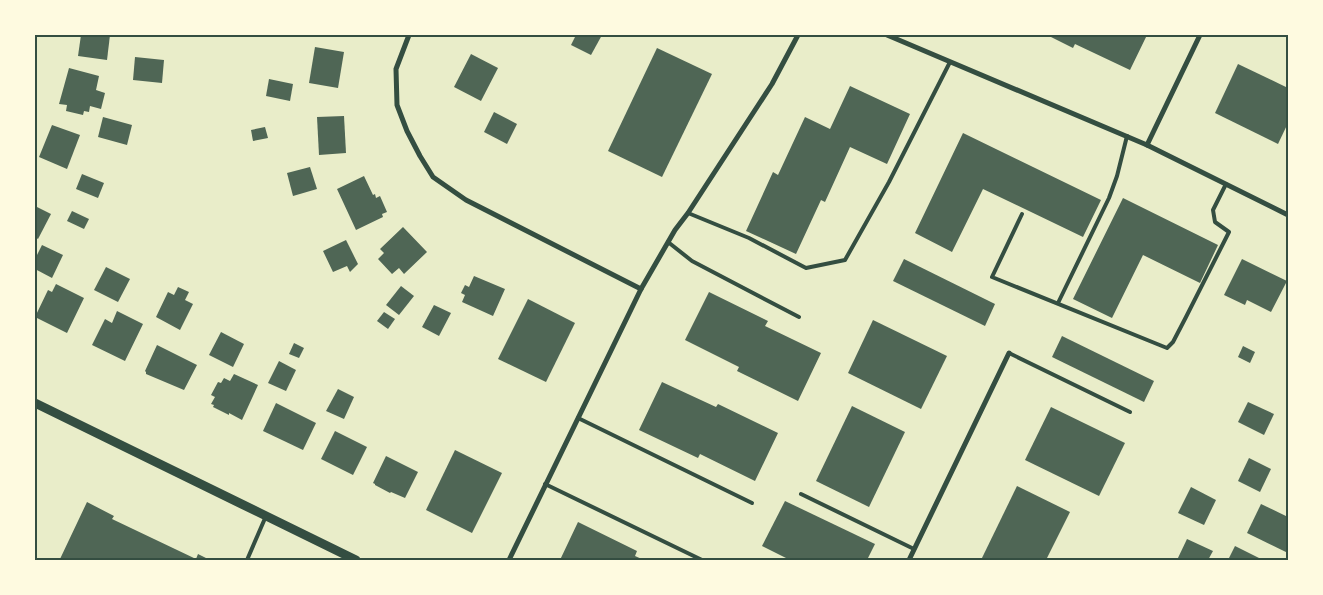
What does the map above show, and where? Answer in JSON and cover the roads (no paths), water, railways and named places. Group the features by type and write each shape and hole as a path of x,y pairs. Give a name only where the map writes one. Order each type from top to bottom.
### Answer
{"street":[{"path":"409,35 402,48 396,69 397,105 420,156 434,176 466,200 641,289"},
{"path":"508,560 641,289 668,242 772,84 798,35"},
{"path":"887,35 1127,136 1288,215"},
{"path":"1147,145 1200,35"},
{"path":"909,560 1009,353"},
{"path":"35,403 356,560"}],"lane":[{"path":"688,213 749,238 806,268 845,260 889,182 950,62"},
{"path":"1058,303 1109,198 1117,176 1127,136"},
{"path":"1022,214 992,277 1167,348 1173,342 1229,232 1215,222 1213,210 1226,184"},
{"path":"668,242 692,261 799,317"},
{"path":"1009,353 1130,412"},
{"path":"578,418 752,503"},
{"path":"546,484 702,560"},
{"path":"801,494 914,548"},
{"path":"247,560 266,516"}]}
